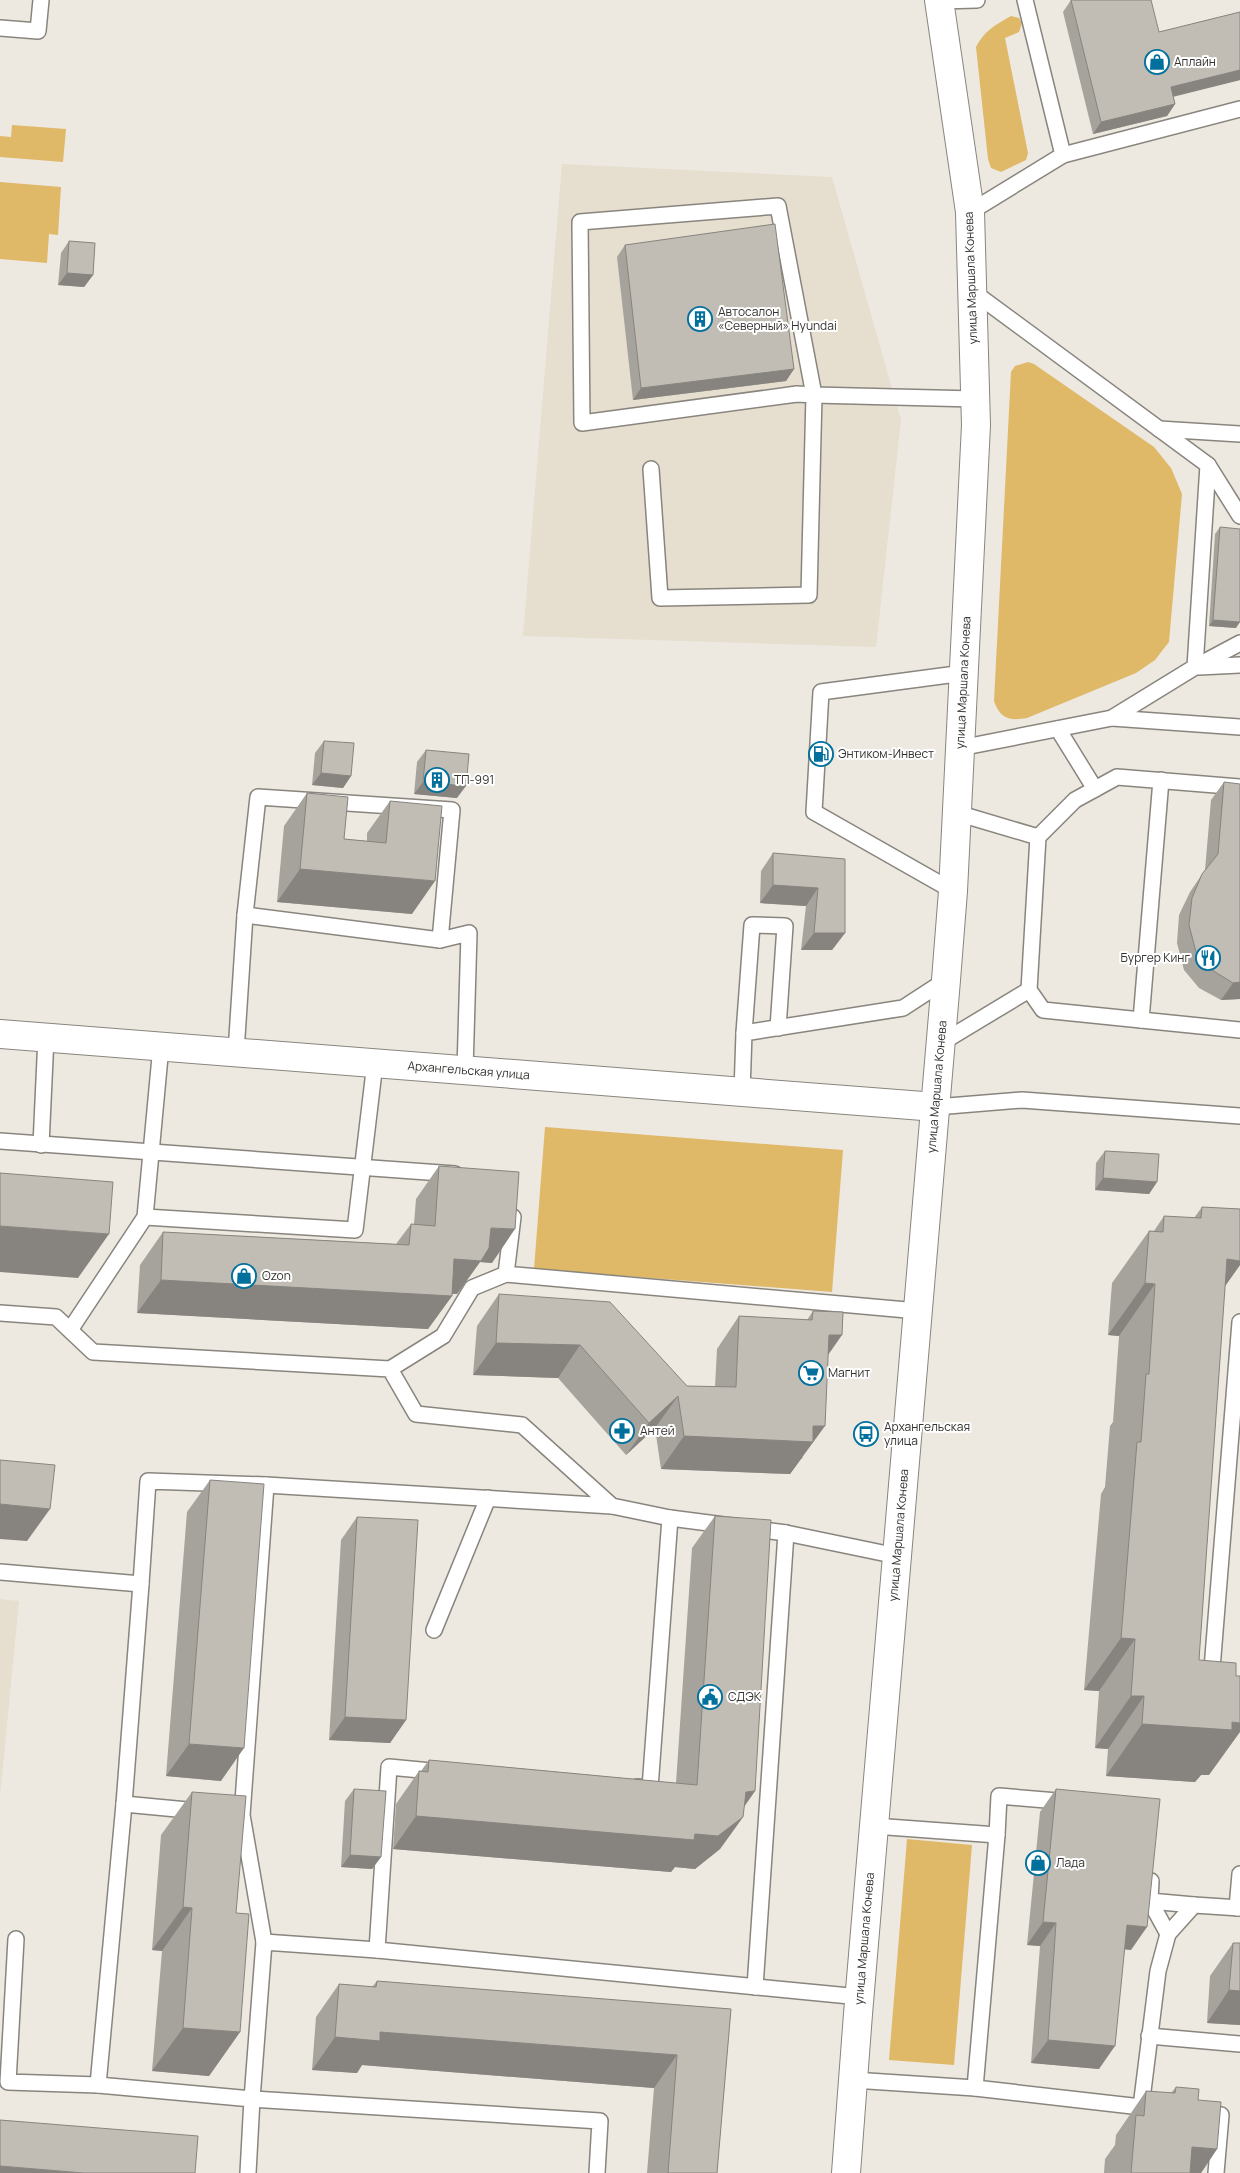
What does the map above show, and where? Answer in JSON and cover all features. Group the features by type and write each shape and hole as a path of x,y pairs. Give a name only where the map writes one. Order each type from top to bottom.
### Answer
{"main road":[{"name":"улица Маршала Конева","path":"846,2173 946,980 957,813 976,425 970,212 939,1"},
{"name":"Архангельская улица","path":"0,1034 936,1107"}],"lane":[{"path":"0,28 38,31 41,0"},
{"path":"939,1 978,0"},
{"path":"1025,0 1063,154"},
{"path":"970,212 1063,154 1240,109"},
{"path":"651,469 660,598 809,595 814,395 778,206 580,222 582,423 788,395 814,395 975,399"},
{"path":"972,291 1208,465 1240,516"},
{"path":"1159,430 1240,434"},
{"path":"1195,667 1208,465"},
{"path":"1112,718 1195,667 1240,643"},
{"path":"1195,667 1240,665"},
{"path":"952,891 814,812 821,692 964,674"},
{"path":"960,748 1112,718 1240,727"},
{"path":"1058,729 1095,789"},
{"path":"1240,787 1117,777 1075,800 1038,837 1029,990 1043,1010 1240,1030"},
{"path":"1141,1020 1161,780"},
{"path":"236,1052 245,915 258,797 452,810 440,940"},
{"path":"957,813 1038,837"},
{"path":"245,915 440,940 469,933 465,1070"},
{"path":"742,1092 744,1033 752,925 785,926 778,1028"},
{"path":"744,1033 904,1008 946,980"},
{"path":"941,1043 1029,990"},
{"path":"42,1145 46,1037"},
{"path":"70,1330 145,1217 161,1046"},
{"path":"145,1217 355,1230 375,1063"},
{"path":"936,1107 1022,1100 1240,1116"},
{"path":"0,1141 468,1175"},
{"path":"506,1274 515,1198"},
{"path":"0,1313 56,1317 93,1352 390,1369 443,1336 472,1288 506,1274 918,1310"},
{"path":"1216,1693 1210,1686 1240,1322"},
{"path":"390,1369 416,1414 522,1424 612,1506"},
{"path":"98,2085 124,1804 148,1481 266,1485 612,1506 670,1518 786,1533 897,1556"},
{"path":"248,2173 264,1942 242,1815 266,1485"},
{"path":"434,1630 488,1498"},
{"path":"621,1786 650,1788 670,1518"},
{"path":"755,1987 786,1533"},
{"path":"0,1572 141,1584"},
{"path":"377,1950 389,1767 456,1773"},
{"path":"975,2088 999,1796 1087,1804"},
{"path":"124,1804 242,1815"},
{"path":"874,1826 997,1835"},
{"path":"1152,1865 1150,1901 1168,1934"},
{"path":"1150,1901 1239,1908 1240,1874"},
{"path":"1141,2108 1158,1971 1168,1934 1194,1905"},
{"path":"16,1939 8,2082 98,2085 252,2099 600,2122 597,2173"},
{"path":"264,1942 377,1950 860,1997"},
{"path":"1149,2036 1240,2044"},
{"path":"853,2080 975,2088 1159,2109"},
{"path":"1185,2112 1221,2115 1216,2173"}],"shaded area":[{"path":"1011,16 1019,18 1022,23 1019,32 1005,38 1028,153 1026,160 1001,172 991,168 988,159 976,47 991,29"},
{"path":"12,125 66,129 63,162 0,157 0,136 11,137"},
{"path":"562,164 832,177 901,420 876,647 523,636"},
{"path":"0,182 61,187 58,235 49,234 47,263 0,259"},
{"path":"1028,362 1034,364 1154,447 1171,468 1182,494 1169,642 1155,660 1136,673 1027,718 1011,719 999,712 994,701 1011,372 1015,366"},
{"path":"545,1127 843,1150 832,1292 534,1269"},
{"path":"0,1599 19,1601 0,1797"},
{"path":"907,1839 972,1845 954,2065 889,2060"}],"building":[{"name":"Аплайн","path":"1071,0 1151,0 1159,32 1240,12 1240,70 1171,87 1175,104 1101,122"},
{"name":"Автосалон «Северный» Hyundai","path":"775,224 794,369 641,388 625,245"},
{"path":"69,241 95,243 93,275 67,273"},
{"path":"1220,527 1240,529 1240,622 1213,620"},
{"path":"324,741 354,743 351,776 321,773"},
{"path":"426,750 469,754 466,786 423,782"},
{"path":"1224,782 1240,784 1240,982 1233,983 1212,970 1196,952 1189,925 1192,898 1202,874 1218,854"},
{"path":"307,793 348,797 344,839 386,843 390,801 442,806 435,881 300,869"},
{"path":"773,853 845,859 845,933 814,933 818,888 773,885"},
{"path":"1105,1151 1159,1154 1157,1182 1103,1178"},
{"path":"439,1166 519,1172 515,1229 491,1228 489,1248 481,1261 454,1259 452,1296 161,1280 163,1232 409,1245 411,1224 435,1226"},
{"path":"0,1173 113,1182 109,1234 0,1226"},
{"path":"1202,1207 1240,1209 1240,1261 1227,1259 1199,1660 1236,1663 1236,1676 1240,1676 1240,1723 1232,1722 1232,1730 1142,1724 1144,1696 1131,1696 1135,1639 1121,1638 1137,1442 1141,1442 1146,1374 1149,1374 1155,1284 1145,1283 1149,1231 1163,1232 1164,1216 1201,1218"},
{"path":"499,1294 610,1302 687,1386 736,1387 739,1316 812,1320 813,1311 843,1312 842,1335 829,1335 825,1426 813,1426 813,1442 684,1436 678,1396 649,1423 580,1345 496,1343"},
{"path":"0,1460 55,1465 50,1509 0,1504"},
{"path":"210,1480 264,1484 244,1748 189,1744"},
{"path":"715,1516 771,1520 755,1791 746,1792 743,1817 718,1836 695,1834 694,1840 416,1816 419,1771 428,1772 429,1760 697,1785"},
{"path":"357,1517 418,1520 406,1720 345,1717"},
{"path":"354,1789 386,1791 381,1857 350,1855"},
{"path":"1056,1789 1160,1799 1147,1927 1127,1925 1115,2046 1048,2040 1056,1923 1043,1922"},
{"path":"192,1792 246,1796 236,1913 249,1914 240,2032 183,2028 192,1908 183,1907"},
{"path":"1233,1943 1240,1943 1240,1991 1229,1990"},
{"path":"377,1981 731,2009 717,2173 668,2173 677,2055 380,2032 380,2041 335,2037 339,1984 376,1987"},
{"path":"1176,2087 1199,2089 1198,2100 1221,2102 1217,2149 1192,2147 1190,2173 1131,2173 1136,2115 1144,2116 1146,2091 1175,2093"},
{"path":"0,2120 198,2136 195,2173 84,2173 0,2166"}],"place":[{"name":"Аплайн","path":"1157,62"},
{"name":"Автосалон «Северный» Hyundai","path":"700,319"},
{"name":"Энтиком-Инвест","path":"821,754"},
{"name":"ТП-991","path":"437,780"},
{"name":"Бургер Кинг","path":"1208,958"},
{"name":"Ozon","path":"244,1276"},
{"name":"Магнит","path":"811,1373"},
{"name":"Антей","path":"622,1431"},
{"name":"Архангельская улица","path":"866,1434"},
{"name":"СДЭК","path":"710,1697"},
{"name":"Лада","path":"1038,1863"}]}
